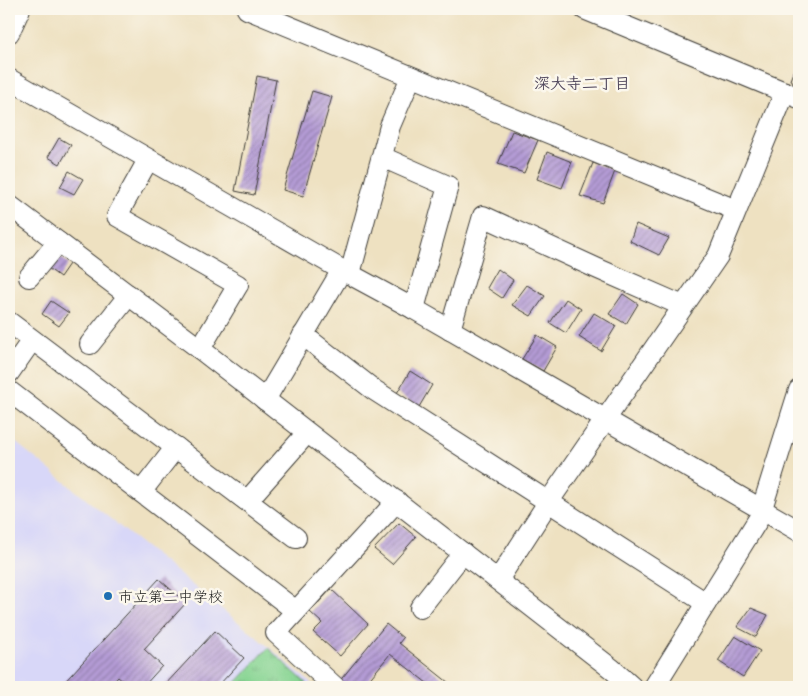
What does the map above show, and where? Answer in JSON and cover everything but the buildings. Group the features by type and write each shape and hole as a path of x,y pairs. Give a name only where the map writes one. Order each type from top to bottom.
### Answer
{"street":[{"path":"9,33 20,9"},
{"path":"247,9 736,210"},
{"path":"498,580 549,501 718,256 736,210 792,95 584,9"},
{"path":"264,400 303,335 346,272 390,126 411,77"},
{"path":"9,79 148,160 606,418 799,531"},
{"path":"382,157 448,186 414,309"},
{"path":"148,160 117,216 238,285 200,349"},
{"path":"9,205 200,349 612,669 620,684"},
{"path":"450,330 483,216 683,306"},
{"path":"29,276 58,242"},
{"path":"90,344 129,296"},
{"path":"9,322 296,538"},
{"path":"303,335 374,390 706,603"},
{"path":"9,373 32,340"},
{"path":"654,687 759,518 799,390"},
{"path":"9,391 296,611"},
{"path":"176,447 247,501 307,433"},
{"path":"141,492 176,447"},
{"path":"335,687 276,633 397,502"},
{"path":"420,608 463,553"}],"shaded area":[{"name":"市立第二中学校","path":"9,437 269,647 312,684 308,687 9,687"}],"green space":[{"path":"268,648 306,683 302,687 232,687"}],"place":[{"name":"市立第二中学校","path":"108,596"}],"district":[{"name":"深大寺二丁目","path":"582,82"}]}
